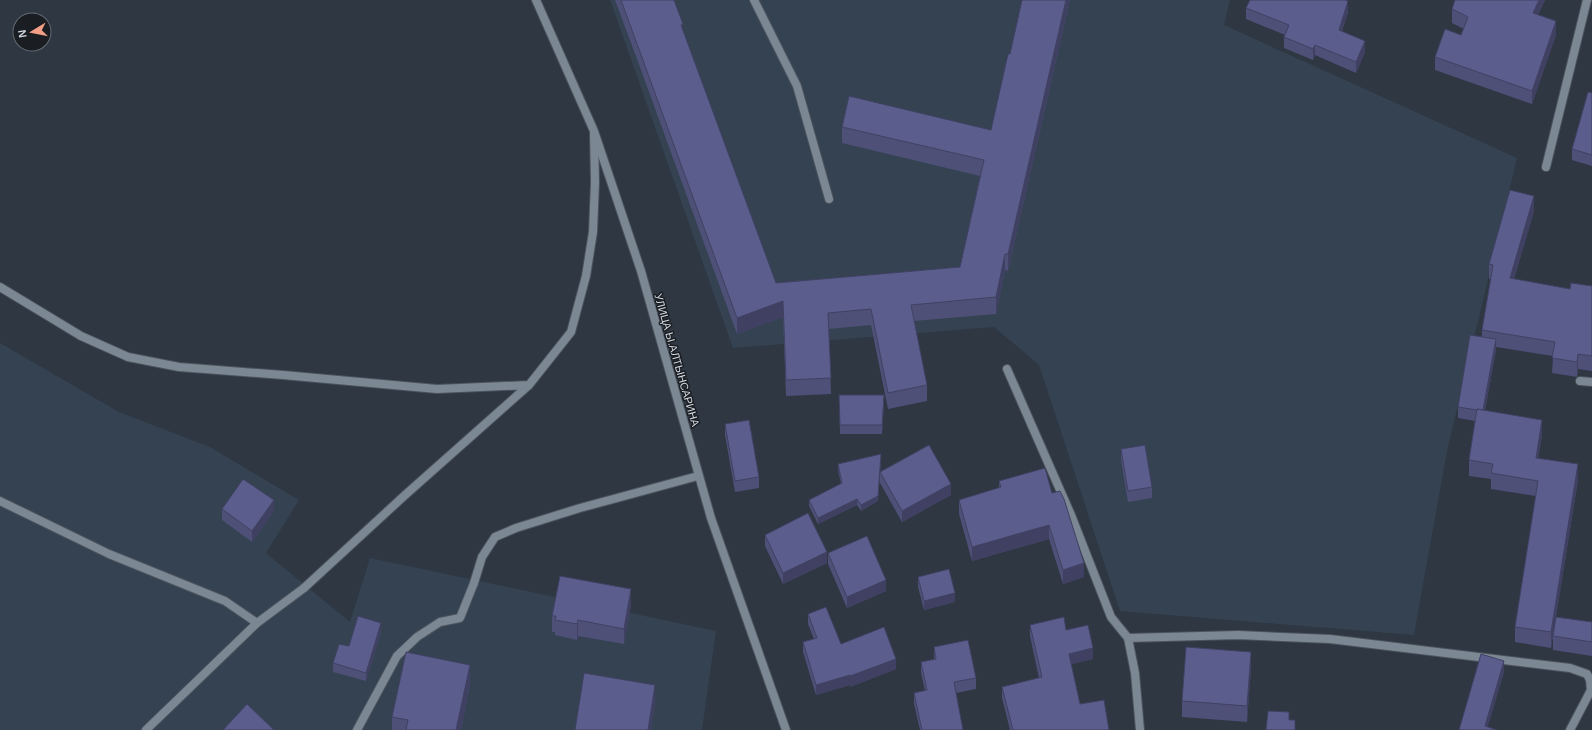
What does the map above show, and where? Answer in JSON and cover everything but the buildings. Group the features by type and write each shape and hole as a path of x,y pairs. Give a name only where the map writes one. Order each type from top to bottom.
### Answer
{"street":[{"name":"УЛИЦА Ы.АЛТЫНСАРИНА","path":"536,0 594,131 641,271 711,518 786,730"},
{"path":"754,0 797,86 829,199"},
{"path":"1546,166 1587,0"},
{"path":"146,730 257,623 304,588 528,385 570,332 586,276 593,232 595,182 594,131"},
{"path":"0,287 81,336 128,357 179,368 283,375 436,390 528,385"},
{"path":"1007,369 1071,515 1111,617 1128,638 1135,673 1140,730"},
{"path":"1580,381 1592,382"},
{"path":"357,730 397,656 417,637 440,622 460,618 474,584 482,557 494,537 516,528 580,508 698,476"},
{"path":"0,501 109,554 225,601 257,623"},
{"path":"1128,638 1238,635 1330,639 1570,668 1587,674 1590,680 1591,690 1570,730"}],"shaded area":[{"path":"610,0 1230,0 1224,25 1517,158 1447,451 1414,635 1120,611 1039,365 994,327 733,348"},
{"path":"0,343 119,412 210,447 299,500 266,553 350,622 370,558 716,631 702,730 0,730"}]}
